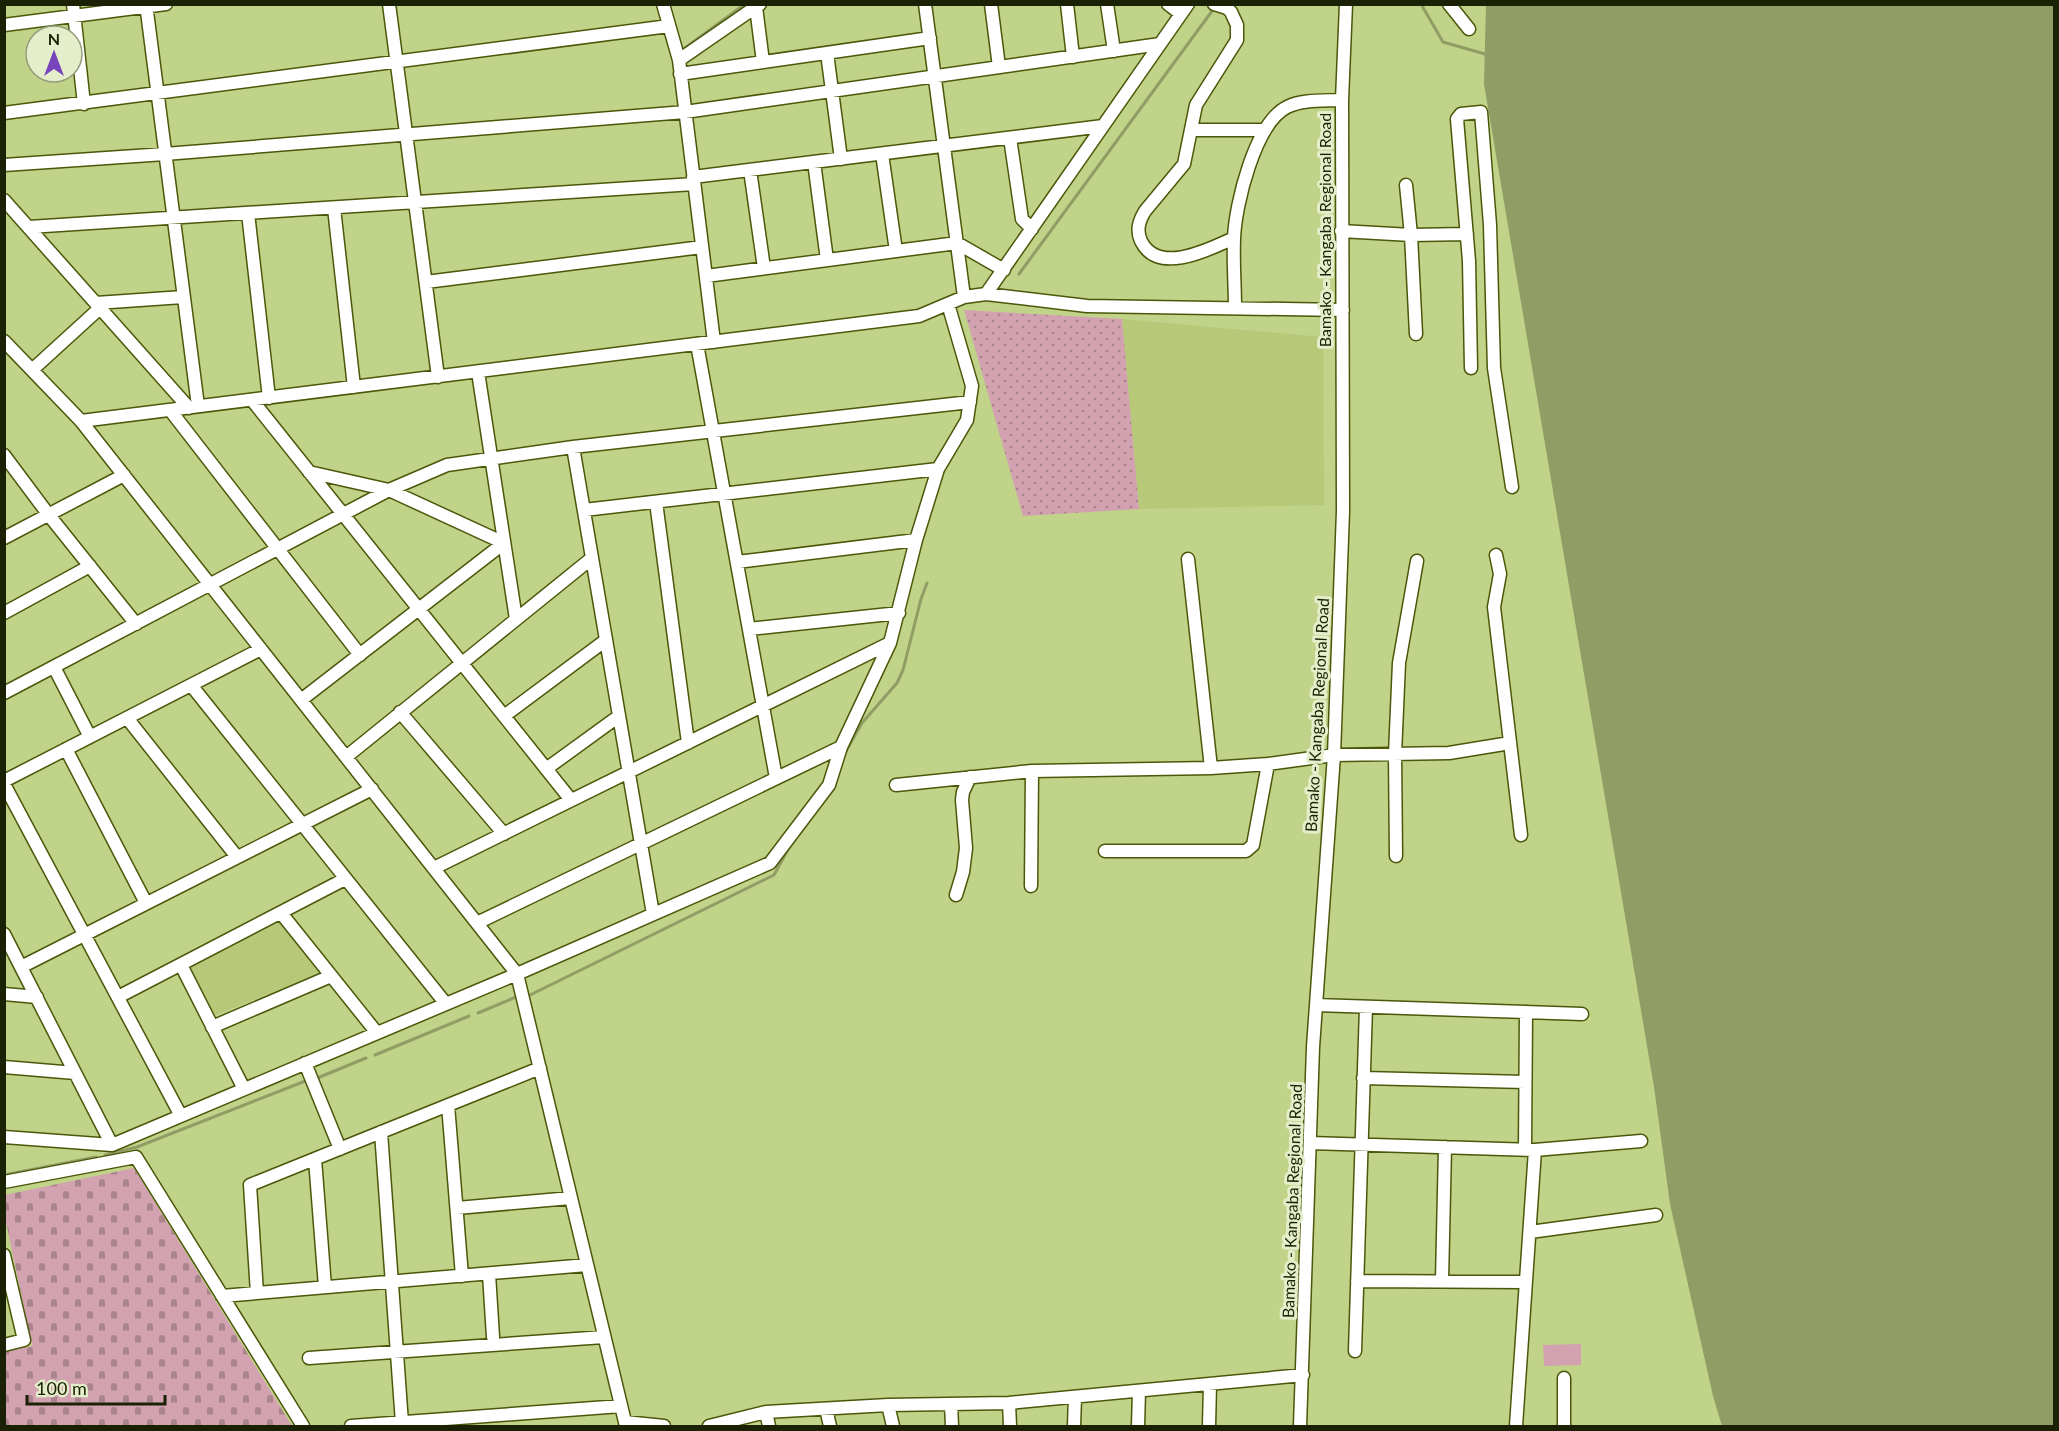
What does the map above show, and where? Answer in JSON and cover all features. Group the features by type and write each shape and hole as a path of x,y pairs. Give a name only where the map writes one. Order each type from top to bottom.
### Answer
{"street":[{"path":"4,25 73,11 166,4"},
{"path":"389,4 438,376"},
{"path":"663,4 679,60 714,342"},
{"path":"925,4 964,297"},
{"path":"991,4 999,67"},
{"path":"1066,4 1073,57"},
{"path":"1107,4 1114,51"},
{"path":"986,294 1184,9 1168,4"},
{"path":"1214,4 1227,8 1234,17 1237,25 1237,40 1200,96 1196,105 1184,164 1141,218 1138,225 1139,238 1151,253 1171,258 1198,254 1234,238"},
{"name":"Bamako - Kangaba Regional Road","path":"1300,1426 1316,1005 1334,755 1343,511 1341,231 1342,100 1346,4"},
{"path":"1449,4 1469,29"},
{"path":"146,6 174,218 194,407"},
{"path":"679,60 758,6 763,62"},
{"path":"73,11 84,104"},
{"path":"4,113 669,26"},
{"path":"680,74 930,38"},
{"path":"4,165 685,112 1160,44"},
{"path":"827,53 841,159"},
{"path":"1235,308 1234,238 1239,200 1246,172 1264,130 1275,115 1288,106 1306,102 1342,100"},
{"path":"1471,368 1467,234 1457,119 1461,114 1481,112 1490,225 1494,368 1512,487"},
{"path":"29,227 334,208 694,181 750,170 1103,126"},
{"path":"1191,130 1264,130"},
{"path":"1010,138 1022,219 1032,229"},
{"path":"882,154 896,251"},
{"path":"813,162 827,260"},
{"path":"750,170 764,268"},
{"path":"1406,185 1416,334"},
{"path":"4,200 194,407"},
{"path":"334,208 354,387"},
{"path":"248,213 268,398"},
{"path":"1341,231 1411,235 1467,234"},
{"path":"706,276 957,243 1004,270"},
{"path":"426,282 702,246"},
{"path":"81,421 919,316 964,297 986,294 1087,306 1343,310"},
{"path":"32,370 98,305 183,297"},
{"path":"4,1137 112,1145 517,974 771,863 829,785 841,747 890,643 916,540 938,469 967,420 972,386 948,304"},
{"path":"4,341 81,421 517,974 626,1424 664,1426"},
{"path":"697,344 776,778"},
{"path":"478,372 516,619"},
{"path":"252,400 571,800"},
{"path":"4,693 389,490 447,465 573,447 970,402"},
{"path":"170,410 360,655"},
{"path":"573,447 653,914"},
{"path":"4,455 136,624"},
{"path":"584,510 938,469"},
{"path":"309,472 389,490 504,543"},
{"path":"4,538 124,475"},
{"path":"656,502 688,743"},
{"path":"737,562 916,540"},
{"path":"301,700 504,543"},
{"path":"1496,555 1500,574 1494,607 1521,835"},
{"path":"346,757 592,558"},
{"path":"1188,559 1211,768"},
{"path":"1396,856 1395,754 1399,663 1417,561"},
{"path":"4,613 90,566"},
{"path":"749,629 899,613"},
{"path":"504,716 606,640"},
{"path":"434,868 890,643"},
{"path":"181,1116 4,783 261,649"},
{"path":"54,667 90,737"},
{"path":"191,685 446,1004"},
{"path":"400,712 504,834"},
{"path":"546,769 619,716"},
{"path":"127,718 237,857"},
{"path":"896,784 1032,771 1211,768 1268,764 1334,755 1449,753 1510,744"},
{"path":"477,923 841,747"},
{"path":"66,749 146,903"},
{"path":"1105,851 1246,851 1253,845 1268,764"},
{"path":"1031,886 1032,771"},
{"path":"956,895 965,860 962,800 970,777"},
{"path":"21,967 372,789"},
{"path":"118,997 345,879"},
{"path":"281,913 377,1033"},
{"path":"4,934 112,1145"},
{"path":"181,965 243,1089"},
{"path":"212,1027 331,976"},
{"path":"4,994 37,997"},
{"path":"1316,1005 1582,1014"},
{"path":"1355,1351 1366,1007"},
{"path":"1516,1426 1530,1232 1530,1150 1525,1082 1526,1012"},
{"path":"305,1063 340,1149"},
{"path":"4,1067 75,1072"},
{"path":"257,1293 250,1185 540,1068"},
{"path":"1363,1078 1525,1082"},
{"path":"448,1105 462,1276"},
{"path":"381,1132 397,1352 408,1424"},
{"path":"1310,1143 1530,1150 1641,1141"},
{"path":"97,1144 102,1164"},
{"path":"1442,1281 1445,1147"},
{"path":"4,1182 136,1157 303,1426"},
{"path":"315,1159 325,1287"},
{"path":"457,1208 571,1198"},
{"path":"1530,1232 1656,1215"},
{"path":"4,1345 24,1340 5,1261"},
{"path":"222,1296 587,1266"},
{"path":"489,1274 493,1337"},
{"path":"1357,1281 1526,1282"},
{"path":"309,1358 604,1337"},
{"path":"709,1426 766,1413 888,1405 1009,1403 1303,1375"},
{"path":"1564,1378 1564,1426"},
{"path":"1209,1426 1210,1384"},
{"path":"1138,1426 1139,1391"},
{"path":"1074,1426 1075,1397"},
{"path":"1009,1403 1010,1426"},
{"path":"951,1404 952,1426"},
{"path":"888,1405 893,1426"},
{"path":"351,1426 408,1424 621,1406"},
{"path":"826,1409 830,1426"},
{"path":"766,1413 769,1426"}],"shaded area":[{"path":"1486,5 2054,5 2054,1426 1722,1426 1713,1396 1670,1204 1654,1087 1484,84"},
{"path":"1122,319 1323,337 1324,505 1139,509"},
{"path":"277,920 320,973 213,1016 189,967"}],"green space":[{"path":"964,310 1122,319 1139,509 1023,516"},
{"path":"134,1168 292,1426 5,1426 5,1352 32,1346 5,1217 5,1195"},
{"path":"1581,1344 1581,1365 1544,1366 1543,1345"}],"waterway":[{"path":"685,48 745,4"},
{"path":"1421,4 1443,42 1485,54 1487,58"},
{"path":"1019,274 1215,7"},
{"path":"845,753 862,723 897,683 903,670 927,583"},
{"path":"530,995 774,875 791,844"},
{"path":"478,1013 516,997"},
{"path":"375,1055 469,1016"},
{"path":"315,1079 366,1058"},
{"path":"105,1155 137,1147 308,1080"},
{"path":"4,1175 96,1157"}]}
